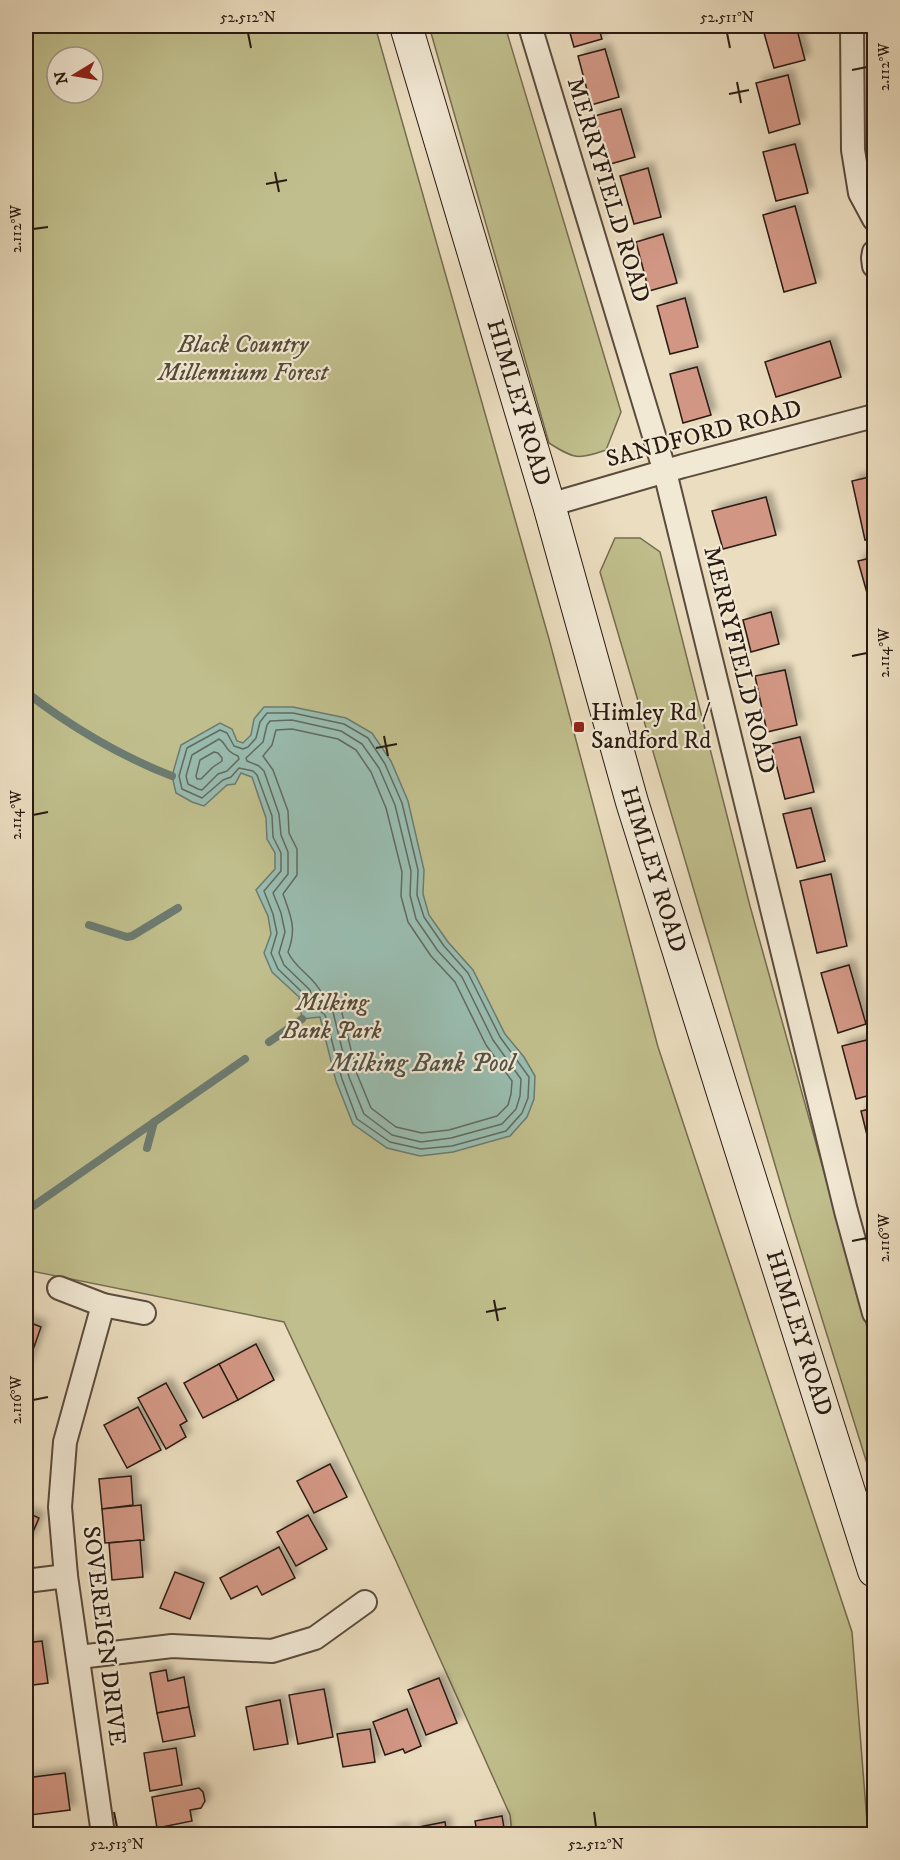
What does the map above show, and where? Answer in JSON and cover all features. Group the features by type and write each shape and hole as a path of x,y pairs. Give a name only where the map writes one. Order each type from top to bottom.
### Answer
{"main road":[{"name":"HIMLEY ROAD","path":"406,26 549,505 632,802 874,1571"}],"street":[{"name":"MERRYFIELD ROAD","path":"530,26 665,472 846,1211 874,1313"},
{"path":"852,26 853,150 860,193 874,219"},
{"path":"874,252 874,266"},
{"name":"SANDFORD ROAD","path":"549,505 874,416"},
{"path":"59,1288 103,1305 144,1313"},
{"name":"SOVEREIGN DRIVE","path":"103,1305 65,1442 60,1507 66,1576 103,1834"},
{"path":"26,1581 66,1576"},
{"path":"79,1657 172,1646 272,1651 315,1638 365,1602"}],"green space":[{"name":"Milking Bank Park","path":"26,26 375,26 549,639 658,1047 852,1632 868,1834 512,1834 510,1815 396,1561 284,1322 26,1270"},
{"path":"429,26 505,26 621,412 606,450 576,456 549,443"},
{"path":"615,538 640,538 660,552 750,906 874,1352 874,1486 791,1219 600,572"}],"water":[{"name":"Milking Bank Pool","path":"264,707 293,707 346,718 372,733 391,761 408,801 424,870 423,894 429,915 448,942 473,970 505,1034 524,1057 535,1076 534,1099 527,1117 510,1136 453,1152 420,1156 387,1148 353,1124 336,1081 320,1017 302,1019 299,997 272,972 264,953 271,934 268,916 256,890 275,869 275,853 267,839 266,818 252,777 241,773 235,784 227,785 204,806 176,793 172,776 181,745 220,723 232,729 237,741 243,743 251,735 254,719"}],"building":[{"path":"568,26 598,26 602,39 574,47"},
{"path":"762,26 796,26 805,60 774,68"},
{"path":"605,49 619,97 591,105 578,56"},
{"path":"788,75 800,124 769,133 756,83"},
{"path":"621,109 635,157 607,165 594,116"},
{"path":"795,144 808,193 776,201 763,152"},
{"path":"648,168 661,217 634,224 620,176"},
{"path":"795,206 816,283 784,292 763,215"},
{"path":"663,234 677,283 649,291 636,242"},
{"path":"685,298 698,347 670,354 657,306"},
{"path":"830,341 841,377 776,397 765,362"},
{"path":"697,367 711,415 683,423 670,374"},
{"path":"874,476 874,538 865,540 852,481"},
{"path":"766,497 776,535 723,549 712,511"},
{"path":"874,557 874,606 871,607 858,561"},
{"path":"771,612 779,644 751,652 743,620"},
{"path":"785,670 797,725 767,732 755,676"},
{"path":"800,737 814,792 785,799 771,744"},
{"path":"811,808 825,861 797,868 783,814"},
{"path":"831,874 847,946 817,953 800,881"},
{"path":"849,965 866,1024 838,1033 821,973"},
{"path":"871,1039 874,1054 874,1094 856,1099 842,1046"},
{"path":"874,1108 874,1163 861,1111"},
{"path":"26,1321 41,1327 26,1370"},
{"path":"256,1344 274,1380 238,1400 219,1364"},
{"path":"219,1364 238,1400 203,1418 184,1383"},
{"path":"166,1383 187,1421 180,1425 186,1437 166,1449 138,1398"},
{"path":"138,1407 161,1450 127,1468 104,1425"},
{"path":"330,1464 347,1497 314,1513 297,1481"},
{"path":"131,1476 133,1505 102,1509 99,1479"},
{"path":"141,1505 144,1540 105,1543 102,1509"},
{"path":"26,1512 39,1518 29,1541 26,1540"},
{"path":"308,1515 327,1549 296,1566 277,1532"},
{"path":"140,1540 143,1577 112,1580 109,1543"},
{"path":"279,1547 295,1578 262,1595 257,1586 231,1599 220,1578"},
{"path":"175,1572 204,1583 190,1619 160,1608"},
{"path":"42,1641 48,1683 26,1686 26,1643"},
{"path":"166,1670 168,1681 184,1677 189,1707 157,1713 150,1673"},
{"path":"439,1678 457,1723 426,1735 408,1690"},
{"path":"324,1689 333,1737 298,1744 289,1695"},
{"path":"280,1700 288,1744 254,1750 246,1707"},
{"path":"189,1707 195,1736 163,1742 157,1713"},
{"path":"407,1709 421,1746 405,1753 403,1749 385,1755 373,1722"},
{"path":"370,1729 375,1762 343,1767 337,1734"},
{"path":"176,1748 182,1785 150,1791 144,1753"},
{"path":"65,1773 70,1810 30,1815 26,1778"},
{"path":"199,1788 203,1792 205,1801 201,1808 190,1810 192,1821 157,1828 152,1797"},
{"path":"502,1816 505,1834 459,1834 477,1832 475,1821"},
{"path":"445,1822 447,1834 414,1834 413,1828"},
{"path":"190,1828 191,1834 156,1834"},
{"path":"405,1828 407,1834 391,1834 390,1831"}],"waterway":[{"path":"26,692 96,739 134,760 172,776"},
{"path":"89,925 127,937 178,908"},
{"path":"269,1042 302,1019"},
{"path":"26,1211 245,1059"},
{"path":"147,1148 154,1122"}],"place":[{"name":"Himley Rd / Sandford Rd","path":"579,727"}],"park label":[{"name":"Black Country Millennium Forest","path":"243,359"}]}
